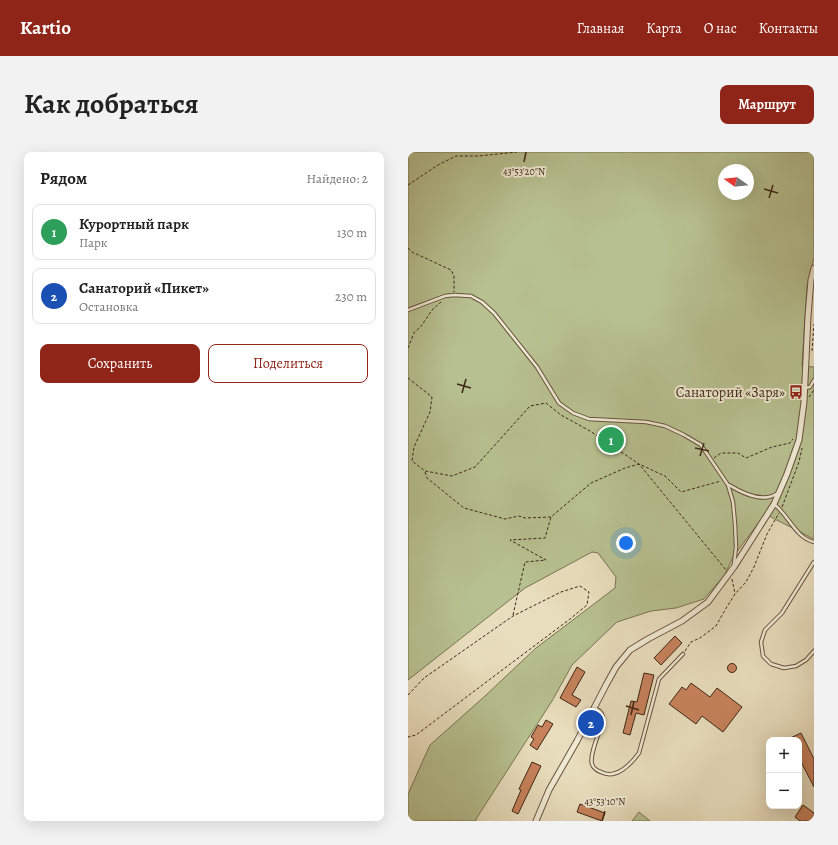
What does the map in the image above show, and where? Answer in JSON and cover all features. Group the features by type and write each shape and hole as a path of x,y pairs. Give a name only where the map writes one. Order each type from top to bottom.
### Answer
{"street":[{"path":"536,821 548,790 577,741 616,667 630,650 648,638 682,621 708,602 734,567 774,504 799,440 805,388 811,280 814,268"}],"lane":[{"path":"408,310 445,296 471,296 482,302 494,313 537,367 559,403 573,414 589,419 646,422 666,426 701,445 728,485 733,502 736,547 734,567"},
{"path":"805,388 810,387 814,380"},
{"path":"728,485 753,496 764,497 774,495 780,491"},
{"path":"774,504 781,510 800,535 814,542"},
{"path":"814,562 782,613 766,630 760,642 763,656 771,664 784,668 796,666 806,660 814,651"},
{"path":"595,707 601,711 603,716 592,756 592,764 597,770 605,774 612,775 632,762 639,752 659,678 683,654"}],"path":[{"path":"408,185 456,156 478,156 517,152"},
{"path":"408,248 412,252 451,270 454,276 454,295"},
{"path":"408,348 414,333 445,296"},
{"path":"408,378 432,397 430,412 414,447 412,461 425,471 452,476 475,467 530,406 546,403 560,414 590,431 639,464 665,476 681,492 725,480"},
{"path":"808,399 814,390"},
{"path":"712,460 721,453 738,453 746,458 772,447 790,443 796,435"},
{"path":"513,616 525,562 546,560 510,540 546,538 551,517 591,483 624,468 639,464"},
{"path":"639,464 729,574 734,583 735,594 716,626 700,638 691,642 683,654"},
{"path":"425,471 427,478 464,508 505,519 519,516 525,518 551,517"},
{"path":"408,695 424,678 513,616 561,592 580,586 589,592 586,605 570,619 416,735 408,737"}],"green space":[{"path":"408,152 814,152 814,258 807,287 802,366 814,367 814,539 765,514 733,557 724,576 704,599 676,608 651,611 617,622 572,665 552,701 476,821 408,821 408,794 430,745 536,648 615,588 616,577 598,553 592,552 525,588 408,680"},
{"path":"639,812 650,821 632,821"}],"building":[{"path":"675,636 682,643 661,665 654,658"},
{"path":"732,663 737,668 732,673 727,668"},
{"path":"577,667 585,672 572,695 581,700 576,707 560,698"},
{"path":"644,673 654,675 644,715 636,713 630,735 623,733 631,701 637,702"},
{"path":"691,683 710,697 717,688 742,707 723,732 702,716 696,724 669,704 682,687 686,690"},
{"path":"546,720 553,724 537,750 530,745 534,739 531,737 538,725 542,727"},
{"path":"801,733 814,759 814,787 802,764 802,737 792,737"},
{"path":"532,762 541,766 518,814 512,811 521,790 519,789"},
{"path":"580,804 605,813 602,821 577,812"},
{"path":"803,805 814,813 814,821 800,821 795,817 800,809 802,809"}],"place":[{"name":"Санаторий «Заря»","path":"796,392"},
{"name":"Курортный парк","path":"611,440"},
{"name":"Санаторий «Пикет»","path":"591,723"}]}
